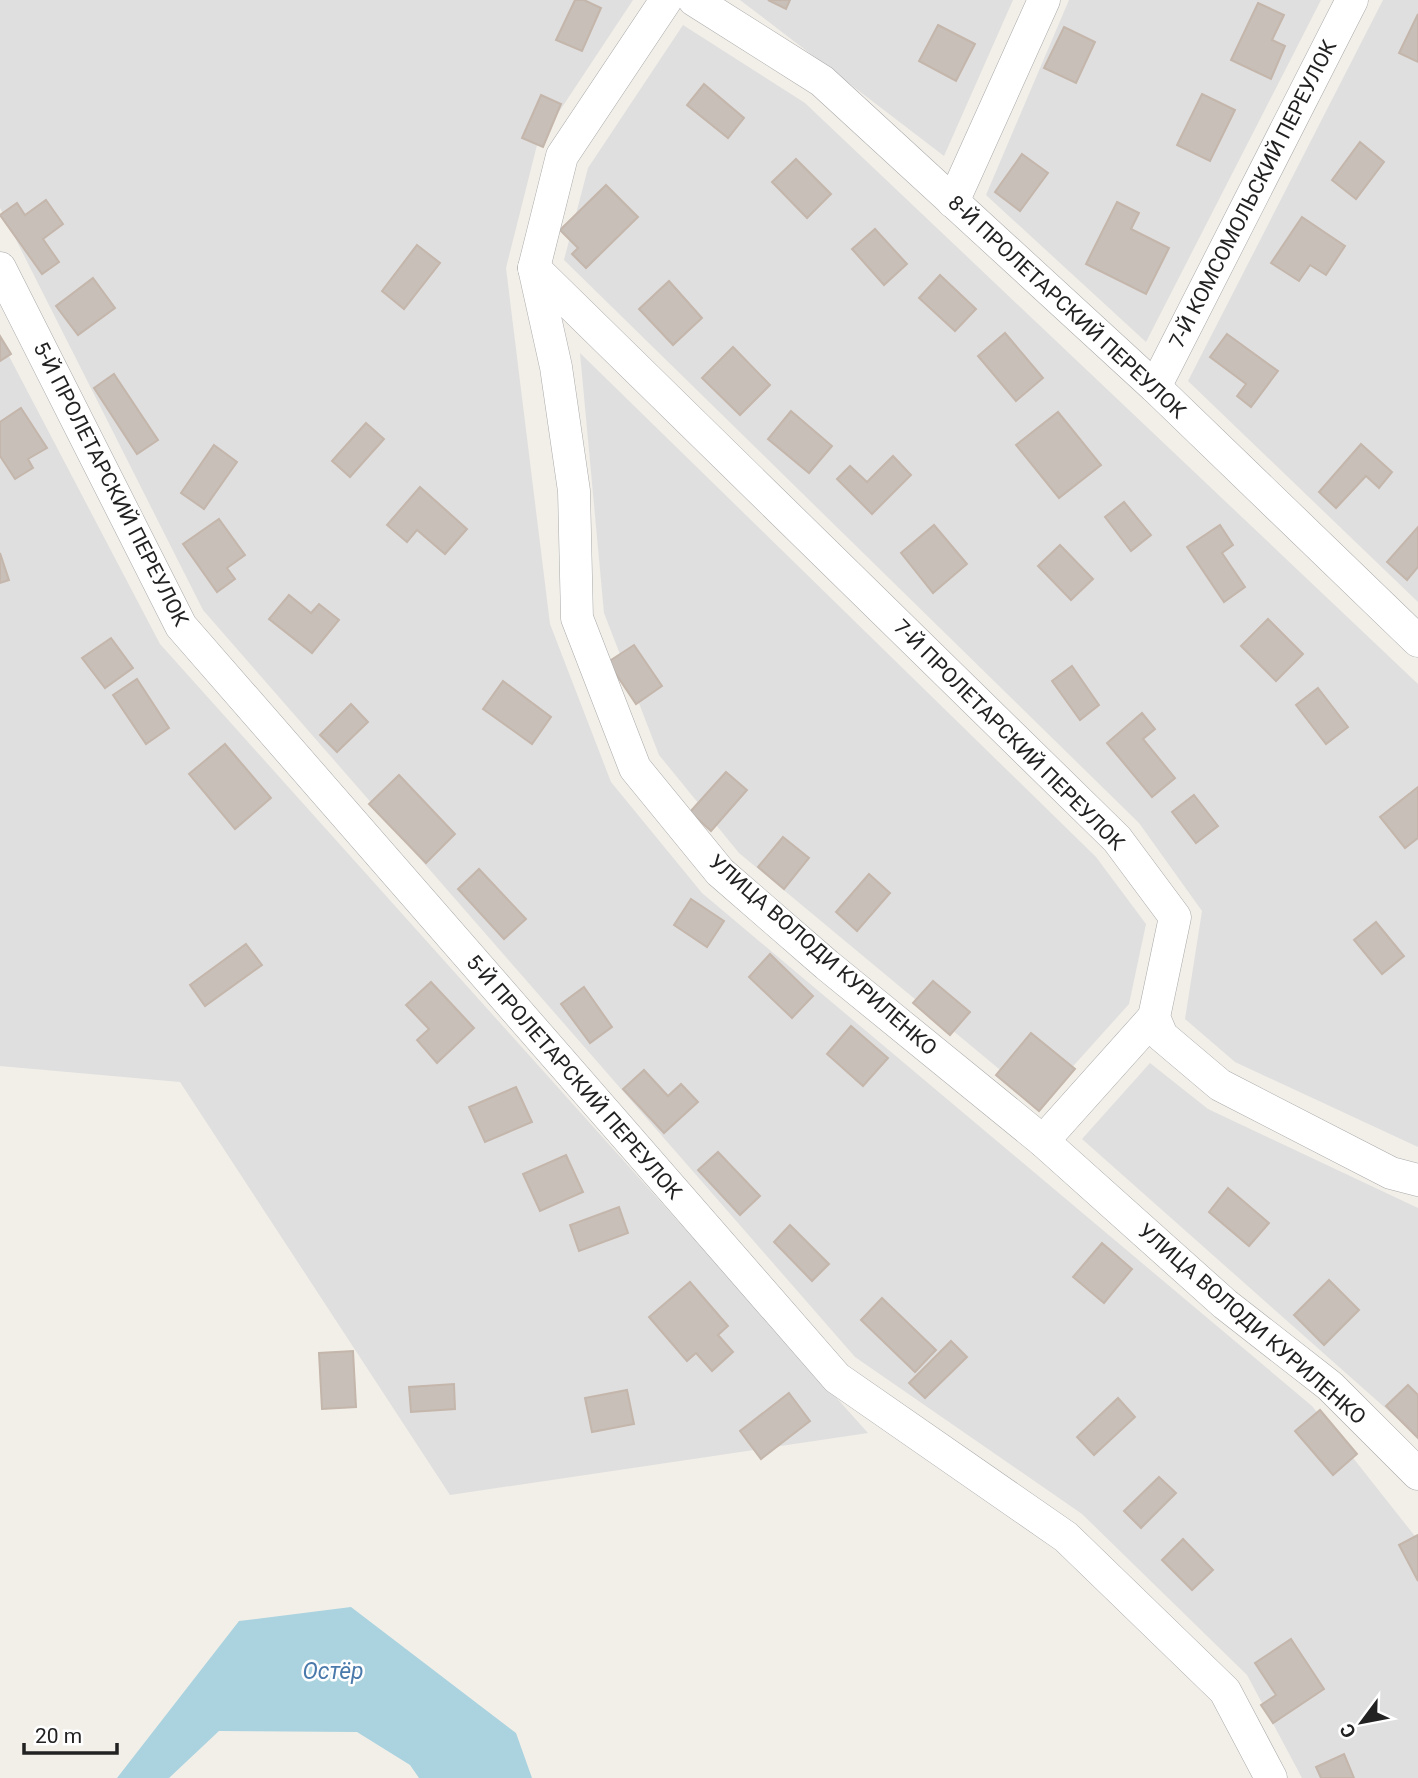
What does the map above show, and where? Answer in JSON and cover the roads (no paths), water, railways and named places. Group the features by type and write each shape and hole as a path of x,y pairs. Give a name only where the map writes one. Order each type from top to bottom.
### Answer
{"street":[{"name":"УЛИЦА ВОЛОДИ КУРИЛЕНКО","path":"666,0 562,156 534,268 556,367 574,492 577,618 635,768 720,872 827,965 1043,1141 1225,1304 1331,1386 1418,1474"},
{"name":"8-Й ПРОЛЕТАРСКИЙ ПЕРЕУЛОК","path":"694,0 822,81 1154,387 1418,641"},
{"path":"953,202 1044,0"},
{"name":"7-Й КОМСОМОЛЬСКИЙ ПЕРЕУЛОК","path":"1154,387 1352,0"},
{"name":"5-Й ПРОЛЕТАРСКИЙ ПЕРЕУЛОК","path":"0,268 181,626 837,1378 1066,1537 1225,1691 1271,1778"},
{"name":"7-Й ПРОЛЕТАРСКИЙ ПЕРЕУЛОК","path":"534,268 1117,839 1175,917 1154,1017"},
{"path":"1043,1141 1154,1017 1162,1035 1220,1085 1391,1173 1418,1180"}],"water":[{"name":"Остёр","path":"351,1607 516,1733 532,1778 419,1778 410,1765 357,1732 219,1731 169,1778 117,1778 239,1621"}]}
